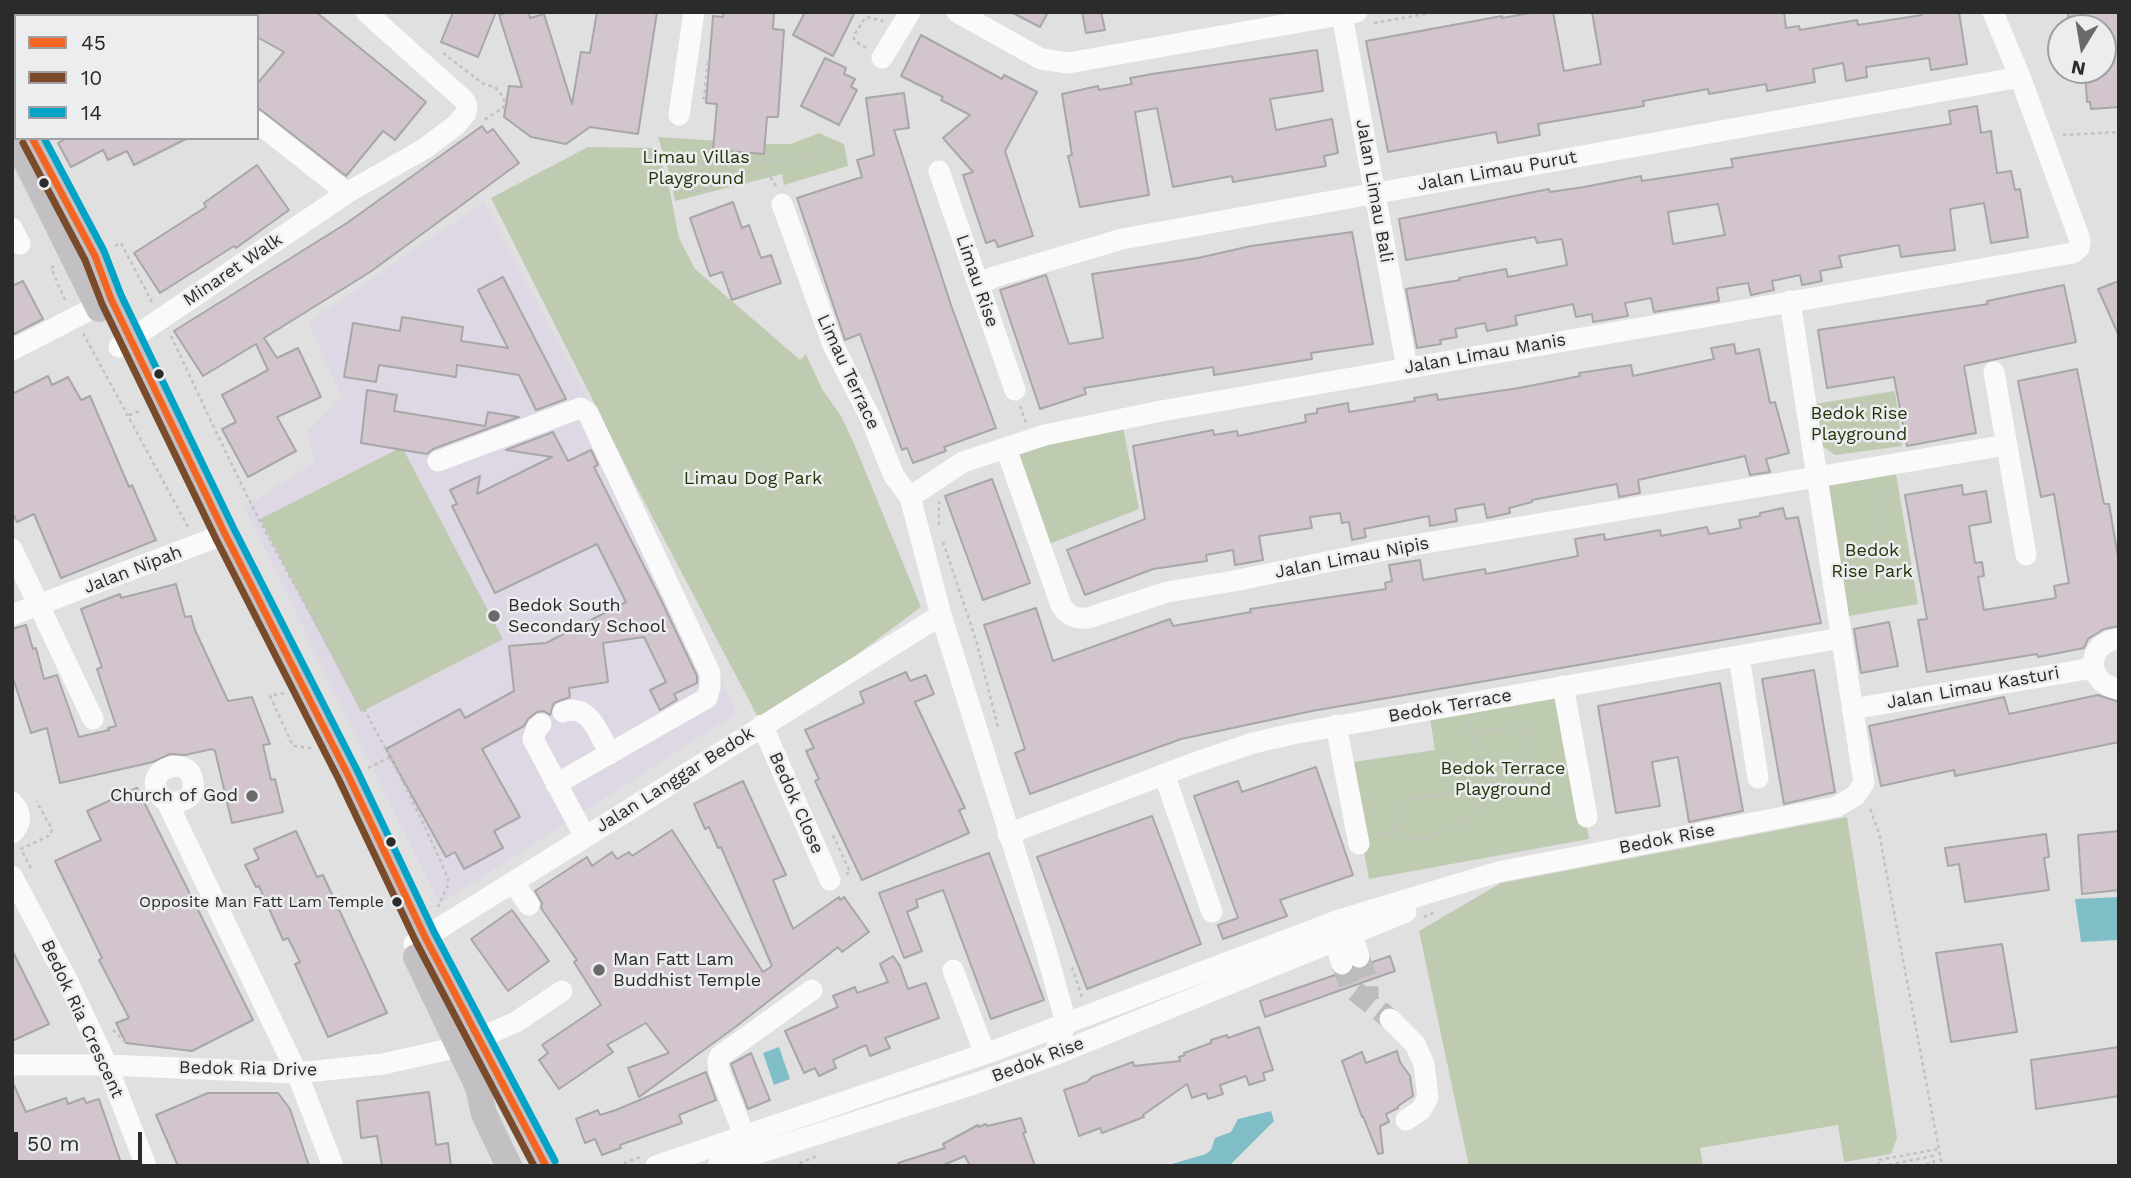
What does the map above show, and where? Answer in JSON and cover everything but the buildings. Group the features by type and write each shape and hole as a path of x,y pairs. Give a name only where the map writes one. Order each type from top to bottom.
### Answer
{"main road":[{"path":"16,140 104,302"},
{"path":"33,140 95,256 104,302 139,412 348,775 469,1043 513,1107 546,1166"},
{"path":"117,340 212,540 317,749 423,938"},
{"path":"469,1043 484,1114 509,1166"}],"street":[{"name":"Minaret Walk","path":"117,340 162,318 348,193 424,149 463,117 466,104 366,12"},
{"path":"679,115 694,12"},
{"path":"882,58 910,12"},
{"name":"Jalan Limau Bali","path":"957,12 1041,59 1068,63 1350,13 1375,193 1407,368"},
{"path":"1993,12 2020,77 2040,136"},
{"name":"Jalan Limau Purut","path":"979,285 994,277 1122,239 2020,77"},
{"path":"259,124 348,193"},
{"name":"Jalan Limau Manis","path":"910,496 962,462 1032,439 1161,411 2073,253 2079,248 2080,240 2040,136"},
{"name":"Limau Rise","path":"939,171 1017,394"},
{"name":"Limau Terrace","path":"782,204 833,345 871,419 894,476 910,496"},
{"path":"1790,301 1864,783"},
{"path":"12,350 104,302"},
{"path":"1994,372 2026,555"},
{"path":"438,461 580,408 588,413 710,673 710,687 706,698 555,784"},
{"path":"1815,477 2006,445"},
{"name":"Jalan Limau Nipis","path":"1006,448 1061,604 1069,615 1080,618 1088,618 1167,592 1390,549 1815,477"},
{"path":"910,496 941,615 1045,947 1066,1023 1054,1055"},
{"name":"Jalan Nipah","path":"12,615 212,540"},
{"path":"12,549 93,719"},
{"name":"Jalan Langgar Bedok","path":"423,938 941,615"},
{"name":"Bedok Terrace","path":"1008,834 1253,743 1336,725 1841,638"},
{"path":"2119,639 2108,641 2101,646 2093,668 2102,682 2119,689"},
{"path":"1739,656 1758,778"},
{"name":"Jalan Limau Kasturi","path":"1852,709 2093,668"},
{"path":"1563,686 1586,809"},
{"path":"563,712 576,709 588,715 610,754"},
{"path":"541,724 533,739 585,837"},
{"name":"Bedok Close","path":"762,725 830,880"},
{"path":"1336,725 1365,840"},
{"path":"1164,774 1212,912"},
{"name":"Bedok Rise","path":"718,1166 974,1084 1054,1055 1338,934 1498,872 1836,807 1855,796 1864,783"},
{"path":"12,833 20,820 22,797"},
{"path":"167,802 297,1073 333,1166"},
{"name":"Bedok Ria Crescent","path":"12,876 66,978 107,1065 146,1166"},
{"path":"513,882 529,905"},
{"path":"1338,934 1351,960"},
{"name":"Bedok Rise","path":"656,1166 985,1054 1089,1015 1338,934"},
{"name":"Bedok Rise","path":"953,970 985,1054"},
{"path":"744,1135 719,1071 720,1056 812,990"},
{"name":"Bedok Ria Drive","path":"12,1065 107,1065 297,1073 383,1063 469,1043 516,1022 562,991"},
{"path":"1390,1019 1415,1044 1424,1063 1428,1097 1421,1110 1406,1120"}],"path":[{"path":"882,58 854,40 854,35 866,17 885,22 890,20"},
{"path":"443,54 482,83 496,88 504,98 503,107"},
{"path":"706,79 707,65"},
{"path":"2040,136 2119,132"},
{"path":"729,162 729,180 692,193 687,190 679,165 683,162 802,160 831,148"},
{"path":"730,170 769,175 774,179 782,204"},
{"path":"95,256 121,243 153,304 117,340 139,412 191,532 212,540"},
{"path":"51,268 66,303"},
{"path":"162,318 281,560 390,757 430,836 449,885 423,938"},
{"path":"1017,394 1032,439"},
{"path":"1805,412 1878,402 1882,407 1892,451"},
{"path":"1851,580 1855,585 1868,588 1882,581 1884,575 1885,567 1867,468"},
{"path":"940,498 937,516 940,532 976,639 998,730"},
{"path":"288,692 270,696 293,747 317,749"},
{"path":"1466,703 1480,784 1480,794 1472,815 1445,832 1429,837 1413,838 1397,830 1395,817 1405,800 1467,791 1480,784 1487,779 1522,777 1556,798 1586,809"},
{"path":"1471,734 1524,729 1531,733 1536,746 1530,757 1518,765 1479,769"},
{"path":"361,771 390,757"},
{"path":"1864,783 1866,800 1880,833 1942,1166"},
{"path":"22,797 51,829 50,835 21,849 34,873"},
{"path":"1365,840 1397,830"},
{"path":"830,880 850,872 832,834"},
{"path":"1071,965 1089,1015"},
{"path":"111,1027 133,1050"},
{"path":"1920,1166 1934,1162 1933,1156 1880,1166 1878,1160 1939,1149"}],"shaded area":[{"name":"Bedok South Secondary School","path":"484,202 597,416 737,713 440,904 244,508 314,462 307,431 342,398 308,322"}],"green space":[{"name":"Limau Villas Playground","path":"819,133 844,144 848,166 784,185 782,174 675,201 658,137 791,144"},
{"name":"Limau Dog Park","path":"588,147 657,148 669,187 679,238 695,269 800,360 806,354 822,389 841,416 853,441 921,607 762,725 636,486 491,198"},
{"name":"Bedok Rise Playground","path":"1895,391 1902,446 1835,455 1818,443 1808,405"},
{"path":"1123,427 1139,509 1049,544 1017,452"},
{"path":"402,447 503,639 361,712 260,519"},
{"name":"Bedok Rise Park","path":"1896,474 1918,604 1843,617 1822,487"},
{"name":"Bedok Terrace Playground","path":"1561,690 1589,839 1369,879 1347,763 1435,750 1429,712"},
{"path":"1847,817 1897,1138 1891,1154 1844,1162 1838,1125 1700,1148 1703,1166 1469,1166 1419,931 1501,883"}],"water":[{"path":"2119,897 2119,940 2081,942 2075,899"},
{"path":"779,1047 790,1079 774,1085 763,1053"},
{"path":"1271,1111 1274,1121 1229,1166 1165,1166 1206,1154 1211,1150 1215,1138 1231,1132 1238,1119"}],"tunnel":[{"path":"1359,957 1368,981 1368,999"},
{"path":"1342,964 1350,987 1390,1019"}],"transit line":[{"name":"45","path":"33,140 95,256 111,299 225,534 348,775 425,937 546,1166"},
{"name":"14","path":"45,140 104,251 121,295 234,529 357,770 434,932 555,1161"},
{"name":"10","path":"23,143 85,260 102,304 216,539 339,780 416,942 534,1166"}],"place":[{"name":"Bedok South Secondary School","path":"494,616"},
{"name":"Church of God","path":"252,796"},
{"name":"Opposite Man Fatt Lam Temple","path":"397,902"},
{"name":"Man Fatt Lam Buddhist Temple","path":"599,970"}]}
